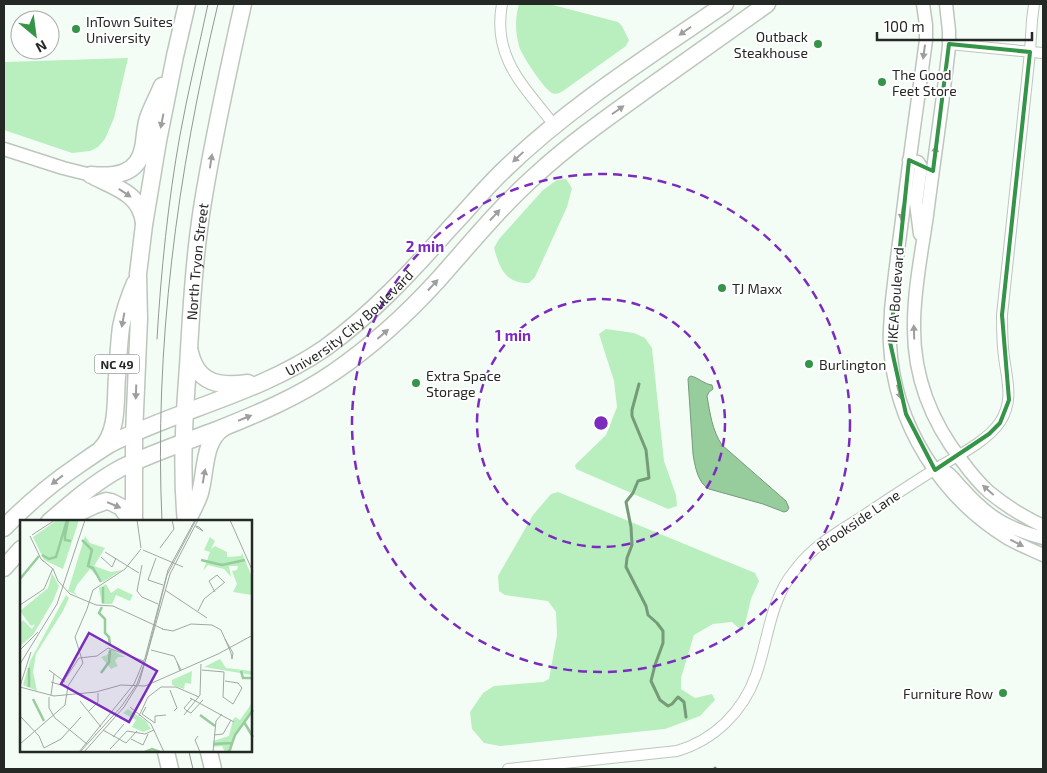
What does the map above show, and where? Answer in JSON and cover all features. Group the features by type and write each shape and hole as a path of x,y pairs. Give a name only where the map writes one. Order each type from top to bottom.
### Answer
{"main road":[{"name":"North Tryon Street","path":"186,520 183,442 189,348 202,209 243,4"},
{"name":"University City Boulevard","path":"4,528 45,489 97,452 134,434 270,379 316,354 355,325 399,284 503,171 554,125 595,94 725,4"},
{"name":"University City Boulevard","path":"51,520 109,475 134,462 272,407 295,396 356,357 386,332 420,299 506,204 542,169 601,122 767,4"},
{"path":"133,520 134,434 140,319 138,274 158,141 186,8"},
{"path":"91,175 115,175 126,172 141,158 148,118 175,56"},
{"path":"91,175 123,191 134,199 142,211 144,225"},
{"name":"NC 49","path":"97,452 106,444 113,423 124,312 138,274"},
{"path":"189,348 196,369 204,377 215,383 236,384 270,379"},
{"path":"187,520 199,496 212,441 215,434 224,427"},
{"path":"63,520 94,504 106,501 121,507 131,520"},
{"path":"4,568 20,550"},
{"path":"166,753 170,769"},
{"path":"209,753 212,769"}],"street":[{"path":"502,4 500,34 508,63 554,125"},
{"name":"IKEA Boulevard","path":"923,4 926,40 893,287 890,342 894,372 906,414 921,449 953,494 981,519 1010,540 1043,555"},
{"name":"IKEA Boulevard","path":"946,4 949,44 914,324 918,366 922,385 935,420 971,474 989,492 1019,514 1043,526"},
{"name":"Brookside Lane","path":"508,769 677,751 692,746 715,732 737,710 749,690 756,675 774,606 783,586 796,568 826,540 985,437 1004,416 1009,400 1009,385 1004,359 1002,315 1034,4"},
{"path":"949,44 1043,53"},
{"path":"4,149 91,175"},
{"path":"909,160 918,162 921,167 916,212 922,249"},
{"path":"935,470 942,470 949,474 974,500 998,520 1016,530 1043,538"}],"highlighted area":[{"path":"949,44 1030,52 1002,315 1009,400 1000,423 989,434 935,470 906,414 890,342 909,160 933,171"}],"shaded area":[{"path":"519,4 549,4 618,22 629,40 626,46 563,91 553,94 539,79 519,46 516,25"},
{"path":"128,58 114,118 105,139 98,147 90,151 72,153 4,130 4,62"},
{"path":"566,179 572,188 567,207 535,277 529,283 514,280 501,268 494,248 499,239 543,190 557,180"},
{"path":"606,329 634,333 645,338 652,348 664,461 676,495 677,506 668,509 576,469 575,465 606,435 617,407 614,381 599,334"},
{"path":"691,376 712,385 713,389 707,396 710,415 722,445 786,501 789,508 787,511 784,512 709,489 702,483 696,469 693,454 688,379"},
{"path":"558,492 755,573 759,581 751,599 742,631 732,622 713,624 694,635 681,678 681,689 695,698 712,694 715,700 700,716 665,729 500,746 484,743 472,729 470,712 483,693 494,686 543,682 549,679 557,635 556,612 548,601 505,595 499,591 498,576 533,515 551,494"}],"waterway":[{"path":"639,384 632,416 646,450 649,478 638,481 633,493 626,502 632,545 626,567 646,606 648,615 663,631 663,643 651,681 660,700 668,706 678,697 684,702 686,717"}],"tram line":[{"path":"157,339 172,186 186,102 208,4"},
{"path":"162,520 160,456 162,391 165,326 172,261 191,132 218,4"},
{"path":"189,753 193,769"}],"place":[{"name":"InTown Suites University","path":"76,29"},
{"name":"Outback Steakhouse","path":"818,44"},
{"name":"The Good Feet Store","path":"882,82"},
{"name":"TJ Maxx","path":"722,288"},
{"name":"Burlington","path":"809,364"},
{"name":"Extra Space Storage","path":"416,383"},
{"name":"Furniture Row","path":"1003,693"}]}
